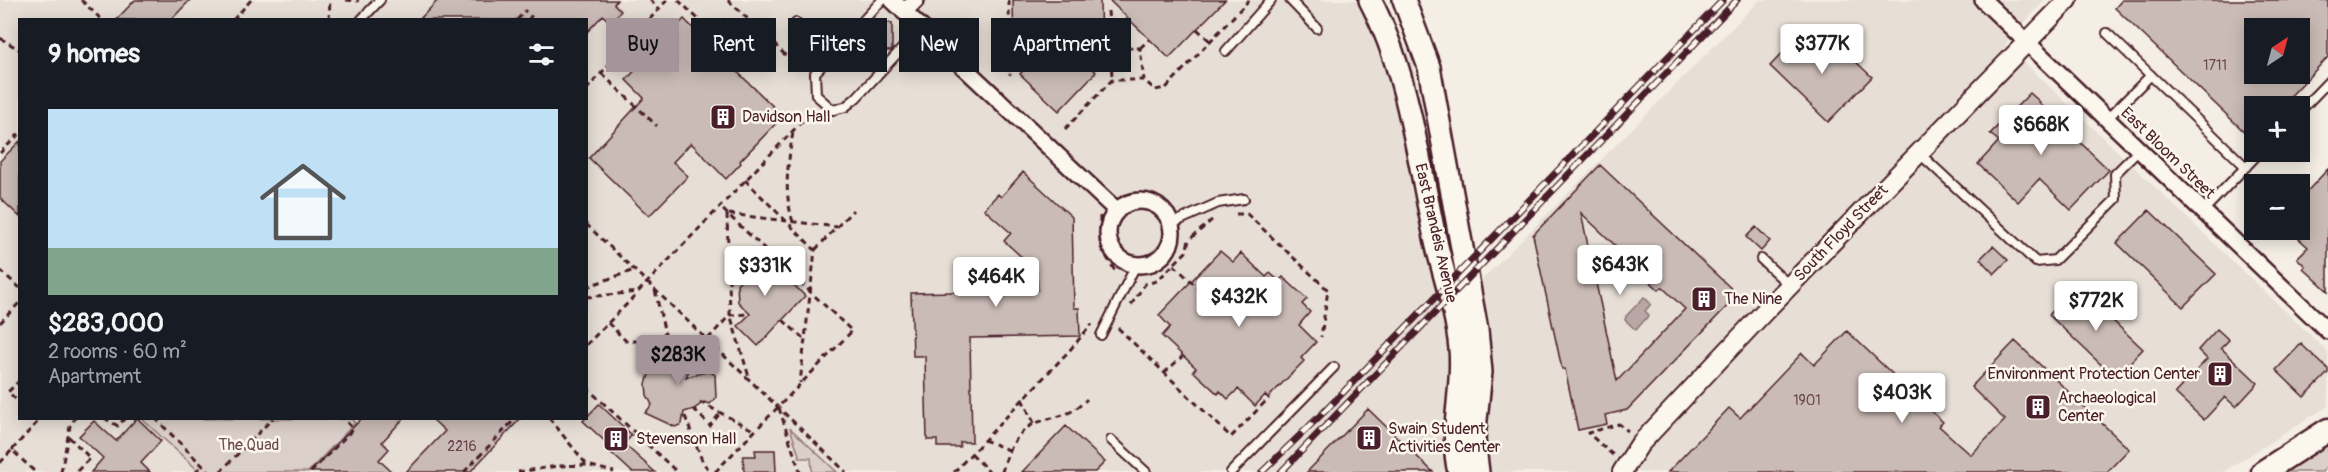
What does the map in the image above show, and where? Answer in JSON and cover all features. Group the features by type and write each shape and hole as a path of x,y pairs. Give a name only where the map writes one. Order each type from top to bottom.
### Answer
{"main road":[{"name":"East Brandeis Avenue","path":"1370,0 1385,32 1405,93 1457,328 1461,368 1456,443 1459,472"},
{"name":"East Brandeis Avenue","path":"1404,0 1429,67 1478,330 1481,372 1474,440 1478,472"},
{"path":"2263,472 2328,430"}],"street":[{"path":"894,4 916,0"},
{"name":"East Bloom Street","path":"1983,0 2328,331"},
{"name":"South Floyd Street","path":"1622,472 1640,444 2068,0"},
{"path":"894,4 910,18"},
{"path":"966,72 1035,139 1116,211"},
{"path":"1133,201 1152,203 1167,215 1171,224 1173,234 1170,245 1157,261 1136,265 1118,256 1112,248 1108,229 1116,211 1133,201"}],"lane":[{"path":"363,18 380,0"},
{"path":"1226,51 1271,0"},
{"path":"1290,0 1317,28"},
{"path":"877,18 894,4"},
{"path":"2107,33 2246,166"},
{"path":"887,65 899,52"},
{"path":"817,72 816,95 833,110 845,107 880,72"},
{"path":"2107,119 2151,75"},
{"path":"2310,101 2328,82"},
{"path":"1919,153 2036,262 2055,260 2116,199 2115,174 2139,150"},
{"path":"2203,211 2250,162"},
{"path":"1171,224 1218,203 1244,199"},
{"path":"1761,259 1790,286"},
{"path":"1101,335 1136,265"},
{"path":"1231,472 1334,367"},
{"path":"1112,440 1146,472"}],"path":[{"path":"81,0 100,18"},
{"path":"234,18 251,0"},
{"path":"329,18 330,0"},
{"path":"346,0 359,1"},
{"path":"650,0 659,9"},
{"path":"588,88 667,0"},
{"path":"678,0 697,18"},
{"path":"728,0 788,58"},
{"path":"1009,0 1010,75"},
{"path":"1140,48 1144,80 1155,90 1166,88 1249,0"},
{"path":"519,18 526,10"},
{"path":"1108,11 1109,18"},
{"path":"1197,29 1211,42"},
{"path":"0,38 18,49"},
{"path":"1131,48 1140,48 1150,39"},
{"path":"1065,129 1112,80 1112,72"},
{"path":"601,74 657,126"},
{"path":"1112,80 1144,80"},
{"path":"588,343 813,110 808,104"},
{"path":"793,130 786,181 786,194 793,222"},
{"path":"0,153 18,135"},
{"path":"745,180 815,250"},
{"path":"685,416 703,463 713,472 852,331 720,207"},
{"path":"800,385 815,250 853,210"},
{"path":"727,214 837,227"},
{"path":"727,214 730,315 749,378"},
{"path":"1228,214 1247,214 1328,290 1321,337"},
{"path":"1100,215 1100,246 1119,277"},
{"path":"1128,310 1144,284 1157,281 1186,252 1189,240 1218,215"},
{"path":"588,226 846,472"},
{"path":"1174,264 1203,293"},
{"path":"0,270 18,286"},
{"path":"588,286 634,270"},
{"path":"608,323 626,340 654,341 665,334 654,288"},
{"path":"588,297 638,292"},
{"path":"0,322 18,304"},
{"path":"708,339 730,315 750,314"},
{"path":"1123,319 1117,327 1231,437 1269,398"},
{"path":"783,320 805,340"},
{"path":"954,472 1092,323"},
{"path":"654,341 665,357"},
{"path":"1164,373 1183,356"},
{"path":"18,382 8,392 18,401"},
{"path":"588,389 677,472"},
{"path":"1022,399 1034,423"},
{"path":"1002,472 1009,450 1020,435 1034,423 1062,417 1087,399"},
{"path":"700,402 754,430"},
{"path":"778,407 800,472"},
{"path":"694,409 710,426 719,418 721,412"},
{"path":"0,463 37,420"},
{"path":"61,472 73,420"},
{"path":"107,420 117,426 123,420"},
{"path":"157,420 209,472"},
{"path":"220,472 271,420"},
{"path":"311,472 353,429 345,420"},
{"path":"464,472 514,420"},
{"path":"551,420 587,465"},
{"path":"1613,455 1588,433 1619,424 1628,431"},
{"path":"69,437 90,458 76,472"},
{"path":"984,440 1009,450"},
{"path":"12,450 35,472"},
{"path":"972,454 989,472"},
{"path":"195,472 203,464"},
{"path":"518,472 558,466 587,465 614,472"}],"shaded area":[{"path":"0,0 1384,0 1413,63 1431,165 1444,220 1457,305 1760,0 2045,0 2005,44 2328,352 2328,406 2223,472 0,472"},
{"path":"1644,297 1651,304 1645,311 1649,315 1636,330 1625,320"}],"green space":[{"name":"The Quad","path":"143,420 352,420 355,423 308,472 200,472"},
{"path":"790,428 837,472 812,472 811,458 800,458"},
{"path":"2328,439 2328,466 2322,472 2278,472"}],"building":[{"path":"135,0 190,0 173,18 118,18"},
{"path":"438,0 617,0 614,4 621,11 615,18 606,18 603,15 588,31 588,18 421,18"},
{"path":"1013,0 1100,0 1100,18 1013,18"},
{"path":"1109,0 1225,0 1169,58 1131,21 1131,18 1128,18"},
{"path":"2122,0 2328,0 2328,57 2310,76 2310,18 2244,18 2244,84 2302,84 2291,96 2244,96 2244,131 2115,8"},
{"name":"Davidson Hall","path":"684,19 691,26 691,72 738,72 783,116 726,179 691,143 673,162 688,176 649,216 589,158 644,98 626,80 634,72 679,72 679,24"},
{"path":"887,23 892,23 892,51 887,51"},
{"path":"1824,32 1872,77 1828,122 1770,66 1791,44 1802,54"},
{"path":"1022,72 1096,72 1059,111 1020,74"},
{"path":"2030,93 2109,170 2071,210 2039,179 2018,202 1978,164 1999,141 1990,134"},
{"path":"18,143 18,215 0,198 0,161"},
{"name":"The Nine","path":"1600,165 1738,295 1627,410 1605,415 1607,424 1578,430 1565,369 1562,369 1533,235","holes":["1581,213 1637,266 1636,268 1659,290 1662,287 1685,309 1617,381"]},
{"path":"2328,169 2328,291 2303,268 2305,266 2297,258 2308,247 2300,240 2310,240 2310,188"},
{"path":"1023,172 1072,217 1074,308 1079,308 1080,336 970,338 972,442 960,442 960,447 937,447 937,440 927,440 925,356 913,356 911,293 1038,290 1037,271 1004,241 1011,233 984,209 998,194 1001,197"},
{"path":"2149,210 2216,274 2183,307 2117,243"},
{"path":"1756,227 1770,241 1761,251 1746,237"},
{"path":"1993,246 2008,260 1994,274 1980,259"},
{"path":"758,249 805,296 758,346 738,326 750,314 738,302 737,284 744,276 737,270"},
{"path":"1220,251 1233,262 1241,253 1266,277 1270,273 1279,281 1283,277 1307,299 1302,304 1310,312 1299,325 1316,342 1301,358 1304,361 1268,398 1265,395 1255,406 1238,389 1228,399 1220,391 1218,394 1193,371 1196,368 1162,336 1170,327 1159,315"},
{"path":"2076,286 2143,349 2115,378 2049,315"},
{"name":"Environment Protection Center","path":"2217,329 2229,340 2221,348 2258,383 2236,407 2225,397 2204,420 2175,393 2207,359 2198,350"},
{"path":"1847,331 1943,422 1939,426 1971,455 2005,420 1971,387 2015,341 2129,449 2107,472 1668,472 1729,408 1740,418 1802,353 1814,365"},
{"path":"676,343 694,346 698,352 686,377 709,371 715,375 716,398 710,404 704,402 684,412 682,424 675,427 645,413 652,405 647,395 646,384 650,371 658,361 672,357 670,348"},
{"path":"2301,344 2328,369 2328,373 2304,397 2276,370"},
{"name":"Stevenson Hall","path":"599,404 632,435 624,444 655,472 632,472 608,450 611,447 583,421 588,420 588,416"},
{"name":"Swain Student Activities Center","path":"1368,409 1433,472 1307,472"},
{"path":"135,420 139,420 161,441 141,463 150,472 91,472 103,458 79,436 94,421 116,441"},
{"path":"360,420 402,420 382,442 389,449 379,460 392,472 310,472"},
{"path":"433,420 519,420 470,472 406,472 445,431"},
{"path":"1066,426 1105,462 1095,472 1022,472"},
{"path":"755,450 775,450 776,472 744,472 743,456 756,456"}],"railway":[{"path":"1262,472 1327,409 1723,0"},
{"path":"1281,472 1737,0"}],"place":[{"name":"Davidson Hall","path":"723,117"},
{"name":"The Nine","path":"1704,299"},
{"name":"Environment Protection Center","path":"2220,374"},
{"name":"Archaeological Center","path":"2038,407"},
{"name":"Swain Student Activities Center","path":"1369,438"},
{"name":"Stevenson Hall","path":"616,439"}]}
